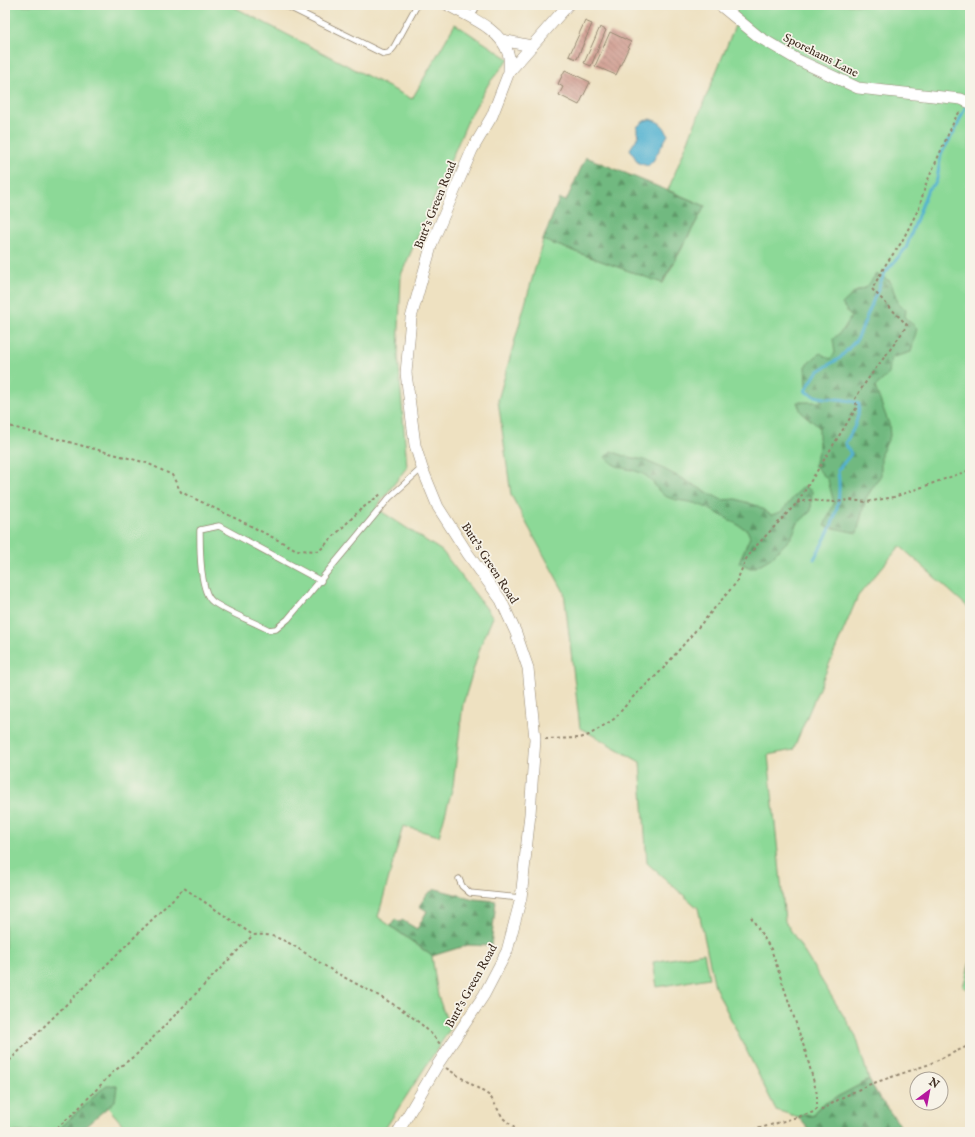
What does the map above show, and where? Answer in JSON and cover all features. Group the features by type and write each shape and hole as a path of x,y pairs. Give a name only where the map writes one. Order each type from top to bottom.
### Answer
{"street":[{"path":"448,5 495,33 502,40 508,54 510,72"},
{"path":"510,72 568,5"},
{"name":"Sporehams Lane","path":"720,5 759,37 798,60 858,88 961,99 969,102"},
{"path":"502,40 531,46"},
{"name":"Butt's Green Road","path":"398,1132 438,1064 448,1052 484,994 507,951 521,898 530,814 535,739 528,668 516,633 502,600 468,554 438,507 422,468 415,445 406,373 411,318 432,243 472,150 492,116 510,72"}],"lane":[{"path":"285,5 384,54 389,53 394,47 417,5"},
{"path":"472,19 477,5"},
{"path":"321,581 219,526 200,530 202,574 206,591 212,601 269,630 276,629 288,619 321,581 389,498 422,468"},
{"path":"459,879 462,886 470,893 521,898"}],"path":[{"path":"535,739 580,738 589,735 614,719 633,697 678,652 702,620 724,598 736,583 746,559 796,503 858,407 855,399 862,386 890,351 907,325 872,289 886,264 901,243 919,208 926,184 956,117 969,102"},
{"path":"5,425 147,463 172,475 181,492 297,550 319,551 360,510 386,491"},
{"path":"796,503 807,500 836,502 850,500 867,502 894,497 970,470"},
{"path":"5,1064 184,888 254,934 263,934 281,939 355,984 407,1012 432,1033 448,1052"},
{"path":"751,917 771,950 785,988 817,1094 817,1109"},
{"path":"52,1132 75,1112 113,1072 137,1054 254,934"},
{"path":"747,1132 814,1112 817,1109 822,1110 841,1098 868,1085 927,1065 970,1045"},
{"path":"438,1064 456,1073 490,1096 504,1118 519,1132"}],"green space":[{"path":"5,5 230,5 412,99 455,24 509,59 489,83 469,118 401,275 398,355 407,467 376,508 442,551 493,617 481,645 463,704 453,786 439,836 403,826 378,917 432,956 438,996 450,1029 383,1132 129,1132 105,1104 72,1132 5,1132"},
{"path":"727,5 970,5 970,609 900,546 858,596 793,750 768,755 785,921 856,1036 869,1080 820,1106 813,1116 805,1114 798,1117 776,1110 715,987 698,908 647,863 640,762 580,728 564,592 511,495 498,400 543,240 663,283 705,206 668,190 739,16"},
{"path":"586,157 705,206 662,283 543,240 559,199 566,201"},
{"path":"876,274 890,281 899,305 906,309 905,318 917,328 911,352 891,358 889,374 875,387 889,424 890,436 881,454 881,475 866,498 857,533 824,526 834,503 828,480 814,465 819,448 819,427 801,412 797,402 823,402 806,387 805,366 820,353 830,359 835,353 833,339 843,330 851,317 842,304 855,292 867,287"},
{"path":"611,451 624,456 644,460 660,467 722,500 736,499 758,506 771,515 781,512 803,486 812,491 811,511 798,523 791,538 771,558 754,568 750,568 739,562 750,537 747,530 706,507 695,503 666,497 660,492 652,481 643,474 614,465 605,457"},
{"path":"436,889 474,899 496,901 491,946 468,945 432,956 391,926 395,919 400,922 402,920 417,929 427,911 419,906 428,893"},
{"path":"704,953 709,978 657,987 653,962"},
{"path":"970,962 970,990 963,987"},
{"path":"869,1080 881,1100 905,1132 811,1132 798,1117 805,1114 813,1116 820,1106"},
{"path":"105,1086 117,1086 115,1101 79,1132 56,1132"}],"water":[{"path":"650,119 661,124 668,135 653,161 648,166 638,163 630,149 639,135 637,133 637,127 644,121"}],"building":[{"path":"585,21 592,24 577,59 569,56"},
{"path":"600,27 606,30 591,66 584,63"},
{"path":"610,32 631,42 616,75 595,66"},
{"path":"565,70 590,82 579,105 559,95 563,87 558,84"}],"waterway":[{"path":"814,559 835,517 839,495 838,470 851,454 845,443 855,425 859,404 853,401 818,397 805,391 817,372 840,358 858,338 884,274 906,248 928,189 935,184 937,179 941,154 956,129 970,96"}]}
